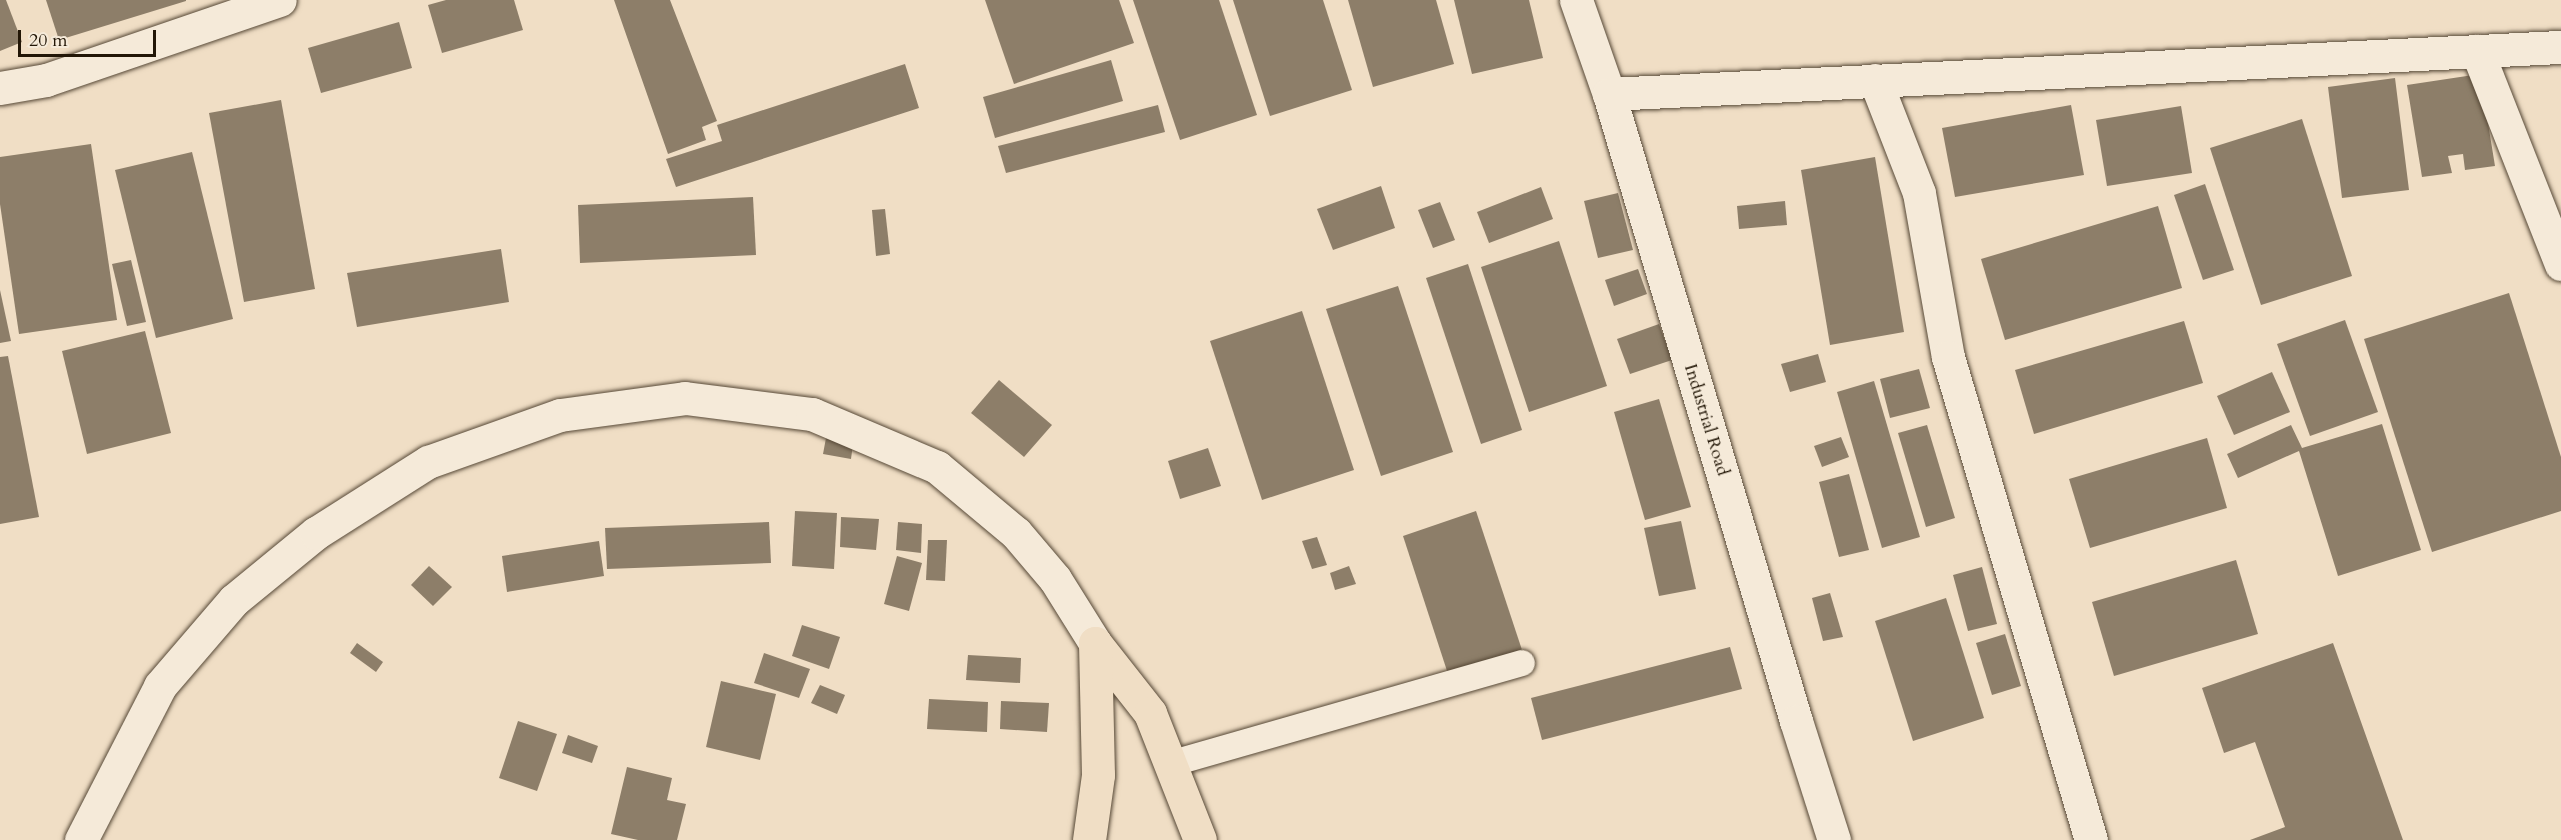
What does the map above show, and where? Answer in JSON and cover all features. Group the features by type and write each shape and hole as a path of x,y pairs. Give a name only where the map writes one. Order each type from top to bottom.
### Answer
{"main road":[{"path":"1095,643 1150,713 1200,840"},
{"path":"1089,840 1098,775 1095,643"}],"street":[{"path":"0,88 46,80 280,0"},
{"name":"Industrial Road","path":"1576,0 1609,94 1792,710 1834,840"},
{"path":"1609,94 2561,47"},
{"path":"2478,51 2561,264"},
{"path":"1875,80 1919,193 1948,357 2091,840"},
{"path":"81,840 160,686 234,600 316,533 428,462 560,415 685,398 812,414 937,467 1016,533 1055,579 1095,643"}],"lane":[{"path":"1170,764 1522,663"}],"building":[{"path":"0,0 6,0 22,42 0,51"},
{"path":"46,0 186,0 186,1 59,40"},
{"path":"446,0 514,0 523,30 442,53 428,5"},
{"path":"614,0 670,0 717,121 702,127 706,140 668,154"},
{"path":"985,0 1119,0 1134,43 1014,84"},
{"path":"1133,0 1219,0 1257,115 1180,140"},
{"path":"1233,0 1323,0 1352,90 1270,116"},
{"path":"1348,0 1436,0 1454,64 1373,87"},
{"path":"1454,0 1529,0 1543,58 1472,74"},
{"path":"399,22 412,68 321,93 308,48"},
{"path":"1111,60 1123,101 995,138 983,97"},
{"path":"905,64 919,108 676,187 666,159 722,141 717,125"},
{"path":"2480,74 2495,166 2465,170 2463,154 2448,156 2452,173 2422,177 2407,85"},
{"path":"2395,78 2409,190 2342,198 2328,87"},
{"path":"281,100 315,289 244,302 209,113"},
{"path":"1158,105 1165,132 1006,173 998,146"},
{"path":"2071,105 2084,175 1955,197 1942,128"},
{"path":"2181,106 2192,173 2107,186 2096,120"},
{"path":"2302,119 2352,276 2261,305 2210,148"},
{"path":"91,144 117,320 19,334 0,204 0,157"},
{"path":"192,152 233,319 156,338 115,170"},
{"path":"1875,157 1904,332 1830,345 1801,170"},
{"path":"2205,184 2234,270 2203,280 2174,195"},
{"path":"1381,186 1395,228 1333,250 1317,209"},
{"path":"1541,187 1553,219 1489,243 1477,212"},
{"path":"1618,193 1633,250 1598,258 1584,201"},
{"path":"753,197 756,255 580,263 578,205"},
{"path":"1785,201 1787,225 1739,229 1737,206"},
{"path":"1440,202 1455,240 1433,248 1418,210"},
{"path":"2158,206 2182,288 2005,340 1981,259"},
{"path":"885,209 890,254 876,256 872,210"},
{"path":"1559,241 1607,386 1529,412 1481,267"},
{"path":"501,249 509,302 357,327 347,273"},
{"path":"131,260 146,322 127,326 112,264"},
{"path":"1468,264 1522,430 1481,444 1426,278"},
{"path":"1638,269 1647,294 1614,306 1605,280"},
{"path":"1398,286 1453,452 1381,476 1326,309"},
{"path":"0,290 11,341 0,343"},
{"path":"2509,293 2561,457 2561,511 2432,552 2364,339"},
{"path":"1302,311 1354,470 1262,500 1210,341"},
{"path":"2345,320 2378,412 2310,436 2277,344"},
{"path":"2184,321 2203,383 2034,434 2015,370"},
{"path":"1659,324 1672,360 1630,374 1617,339"},
{"path":"145,331 171,433 87,454 62,351"},
{"path":"1818,354 1826,382 1790,392 1781,364"},
{"path":"8,356 39,517 0,524 0,357"},
{"path":"1919,369 1930,408 1890,418 1880,379"},
{"path":"2272,372 2290,412 2234,435 2217,396"},
{"path":"999,380 1052,425 1024,457 971,413"},
{"path":"1874,381 1920,537 1882,548 1837,392"},
{"path":"1659,399 1691,507 1645,520 1614,412"},
{"path":"2382,424 2421,550 2338,576 2299,451 2238,478 2227,454 2291,425 2302,448"},
{"path":"1927,425 1955,518 1926,527 1898,433"},
{"path":"1841,437 1849,457 1822,467 1814,446"},
{"path":"826,438 853,444 851,459 823,454"},
{"path":"2207,438 2227,508 2090,548 2069,479"},
{"path":"1208,448 1221,486 1180,499 1168,461"},
{"path":"1849,474 1869,550 1839,557 1819,482"},
{"path":"795,511 837,513 834,569 792,566"},
{"path":"1476,511 1523,653 1449,677 1403,536"},
{"path":"841,517 879,519 876,550 840,547"},
{"path":"1681,521 1696,589 1659,596 1644,528"},
{"path":"769,522 771,563 607,569 605,528"},
{"path":"898,522 922,524 921,553 896,550"},
{"path":"1317,537 1327,565 1312,569 1302,541"},
{"path":"928,540 947,540 945,581 926,580"},
{"path":"599,541 604,576 507,592 502,556"},
{"path":"897,556 922,563 909,611 884,604"},
{"path":"2236,560 2258,634 2114,676 2092,602"},
{"path":"429,566 452,587 433,606 411,585"},
{"path":"1349,566 1356,584 1335,590 1330,573"},
{"path":"1982,567 1997,624 1968,631 1953,575"},
{"path":"1830,593 1843,637 1823,641 1812,598"},
{"path":"1946,598 1984,718 1913,741 1875,621"},
{"path":"802,625 840,637 829,669 792,656"},
{"path":"2005,634 2021,686 1992,695 1976,643"},
{"path":"357,643 383,662 376,672 350,653"},
{"path":"2333,643 2403,840 2250,840 2285,827 2255,742 2224,753 2202,688"},
{"path":"1730,647 1742,689 1542,740 1531,698"},
{"path":"764,653 810,669 799,698 754,683"},
{"path":"968,655 1021,658 1020,683 966,680"},
{"path":"721,681 776,694 760,760 706,747"},
{"path":"820,685 845,695 837,714 811,703"},
{"path":"929,699 988,702 987,732 927,729"},
{"path":"1001,701 1049,703 1047,732 1000,729"},
{"path":"518,721 557,734 537,791 499,778"},
{"path":"568,735 598,746 592,763 562,753"},
{"path":"627,767 672,778 667,800 686,804 677,840 638,840 611,834"}]}
